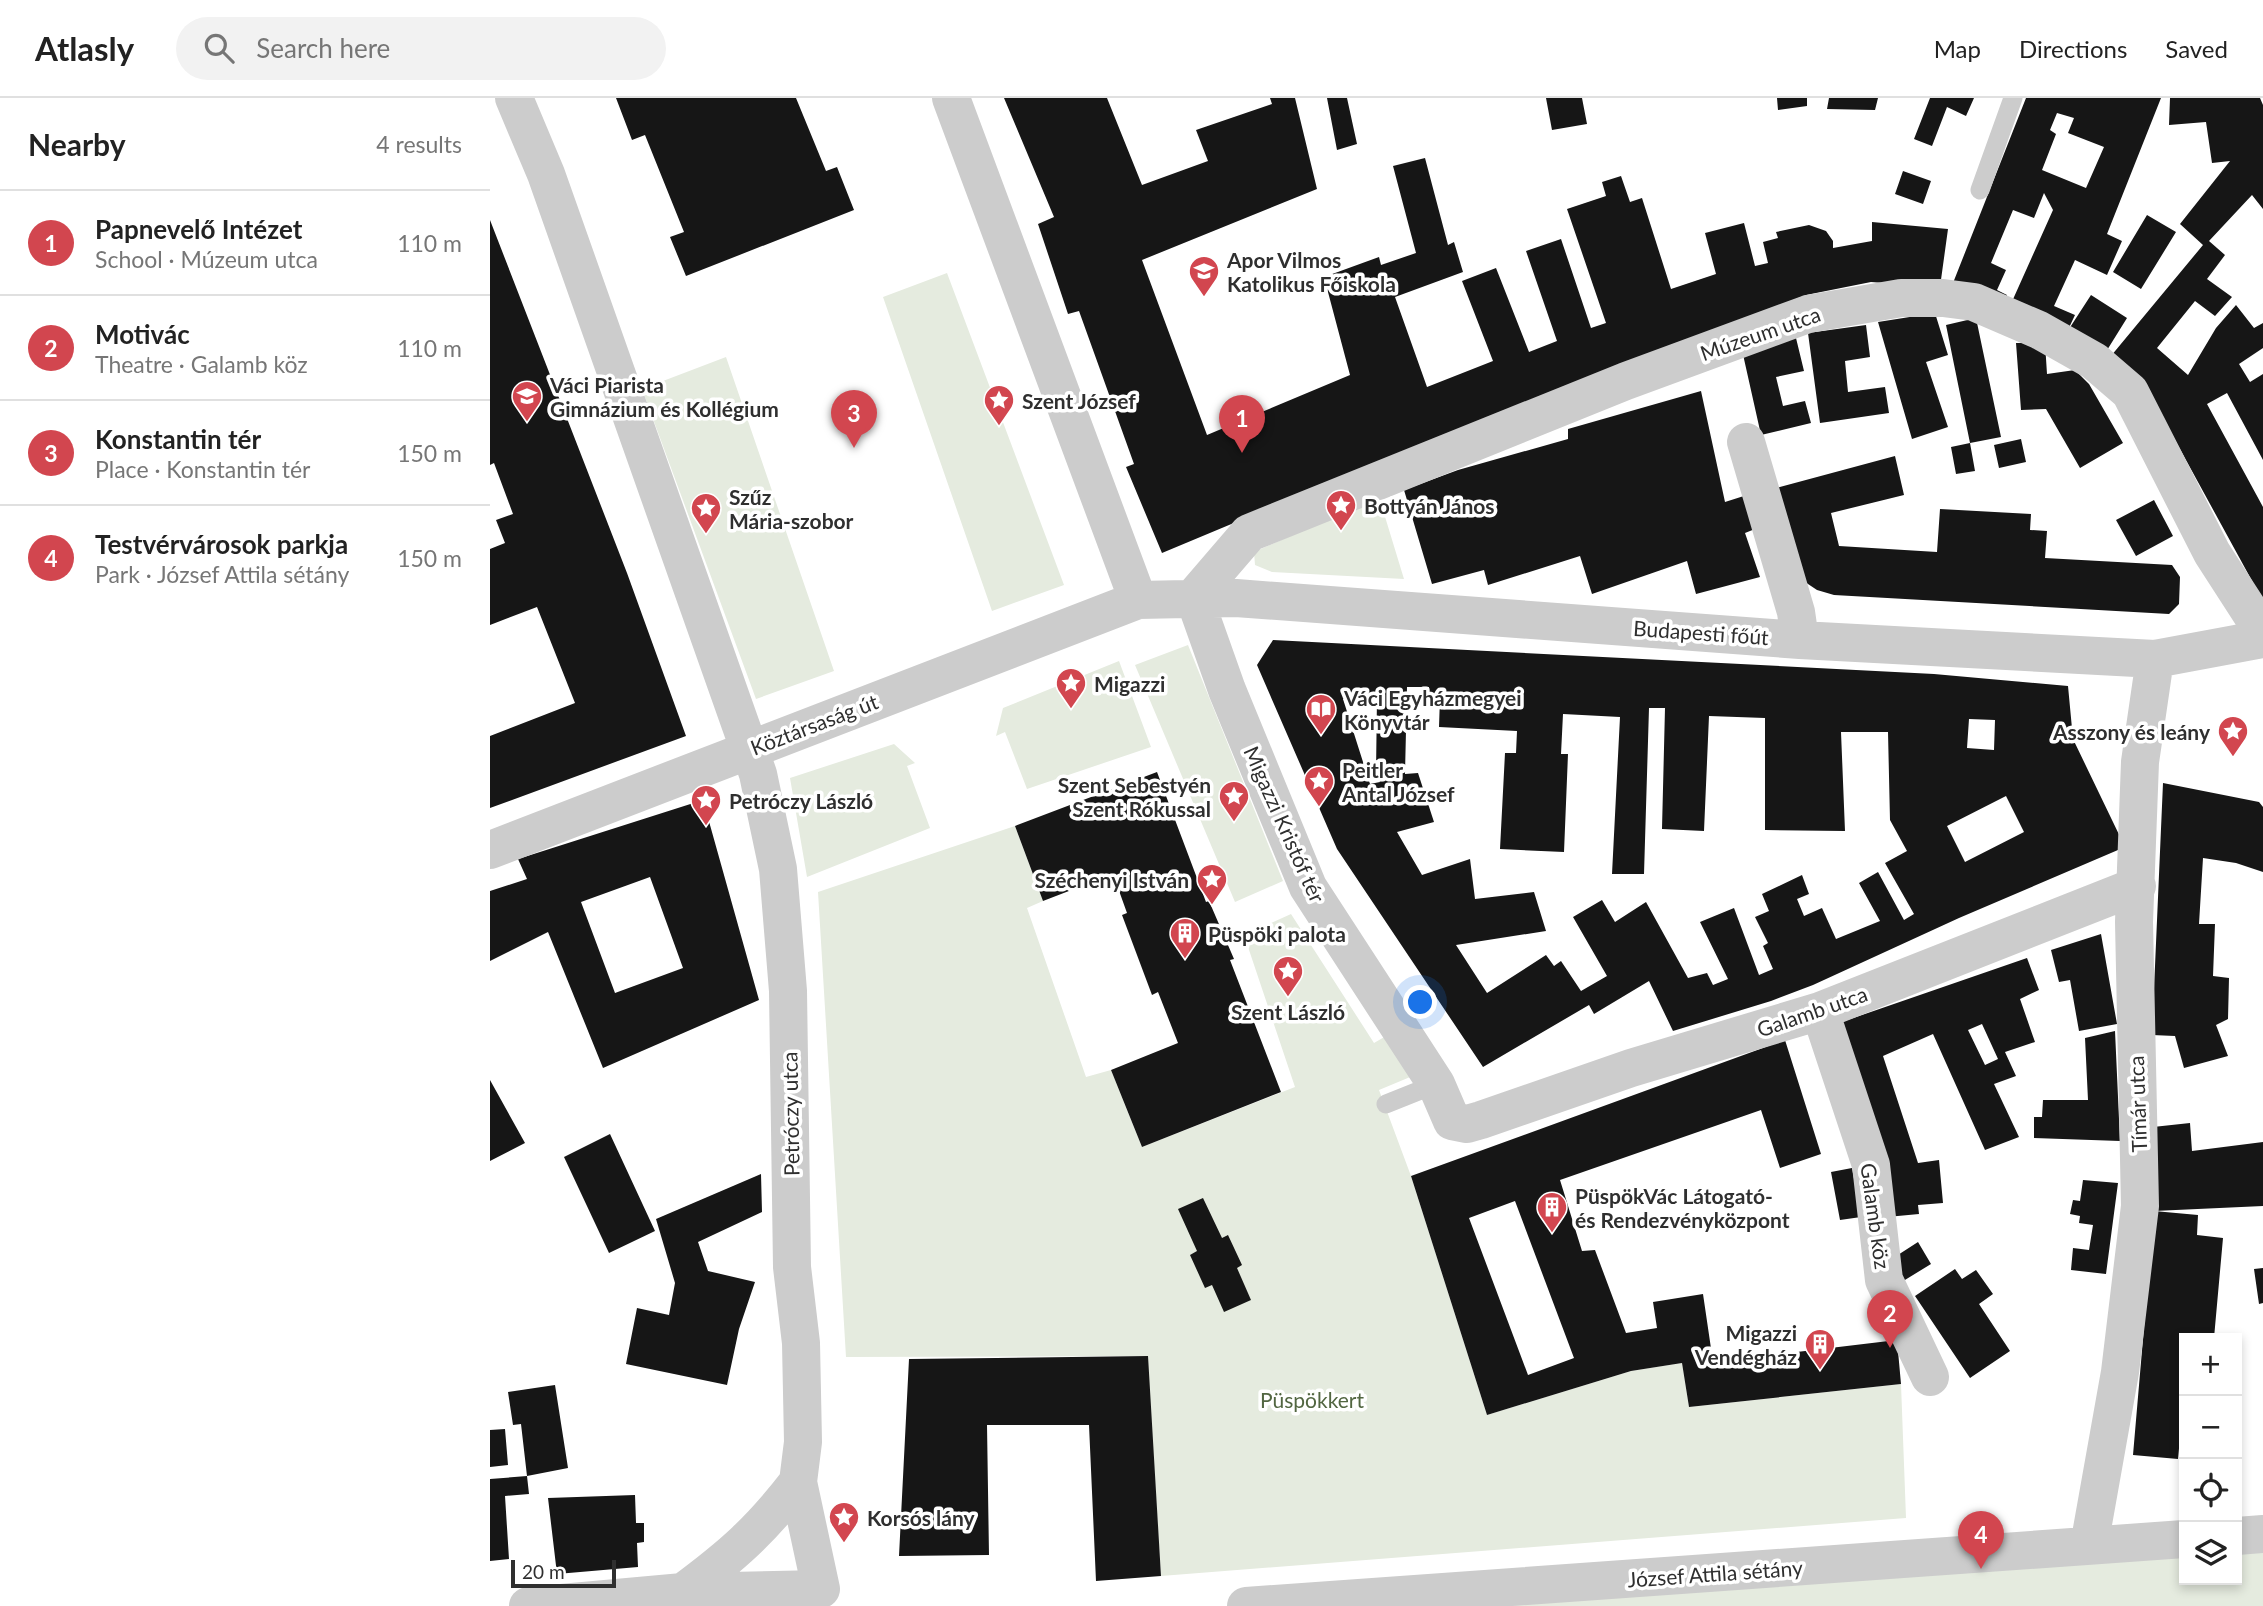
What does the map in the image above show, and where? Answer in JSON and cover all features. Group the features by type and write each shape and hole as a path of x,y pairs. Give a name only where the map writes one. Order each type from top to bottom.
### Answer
{"street":[{"name":"Petróczy utca","path":"514,98 546,174 758,774 778,869 788,991 792,1267 802,1343 803,1441 798,1482 832,1597"},
{"path":"951,98 1138,600"},
{"name":"Múzeum utca","path":"1194,597 1249,533 1626,381 1808,314 1901,298 1943,299 1974,302 2039,330 2094,361 2130,392 2212,553 2263,632"},
{"path":"1746,442 1796,612 1800,640"},
{"name":"Budapesti főút","path":"1138,600 1194,597 1800,640 2155,659 2263,639"},
{"name":"Migazzi Kristóf tér","path":"1194,597 1227,690 1308,887 1436,1084 1452,1121 1466,1124 1481,1120"},
{"name":"Köztársaság út","path":"490,850 748,748 1138,600"},
{"name":"Tímár utca","path":"2090,1546 2120,1372 2140,1206 2134,961 2140,762 2155,659"},
{"name":"Galamb utca","path":"1481,1120 1631,1068 1820,1011 2137,886"},
{"name":"Galamb köz","path":"1820,1011 1871,1165 1884,1280 1930,1377"},
{"path":"684,1592 736,1553 763,1527 798,1482"},
{"path":"2242,1536 2263,1534"},
{"name":"József Attila sétány","path":"1246,1606 2179,1539"},
{"path":"528,1606 684,1592 832,1597"}],"lane":[{"path":"1980,190 2012,98"},
{"path":"1386,1104 1436,1084"}],"green space":[{"path":"947,273 1064,585 992,611 883,297"},
{"path":"726,357 834,671 756,699 642,389"},
{"path":"1379,497 1404,579 1272,572 1255,565 1254,552"},
{"path":"1188,645 1283,881 1235,902 1135,665"},
{"path":"1119,661 1151,747 1027,789 1005,732 996,736 1003,708"},
{"path":"894,744 915,763 907,766 930,828 807,877 790,778"},
{"name":"Püspökkert","path":"1015,826 1043,901 1027,908 1086,1077 1111,1070 1142,1147 1295,1087 1244,935 1291,914 1374,1043 1398,1029 1427,1070 1379,1090 1411,1176 1487,1415 1631,1371 1682,1363 1689,1407 1901,1384 1906,1518 1161,1576 1147,1356 846,1357 818,892"},
{"path":"2263,1534 2263,1606 1246,1606 2179,1539 2179,1585 2242,1585 2242,1536"}],"building":[{"path":"616,98 796,98 826,171 837,167 854,210 686,276 670,237 684,232 645,135 632,140"},
{"path":"1004,98 1107,98 1142,185 1208,161 1196,130 1272,104 1270,98 1295,98 1317,189 1142,260 1207,435 1350,375 1324,277 1379,257 1381,265 1416,253 1393,166 1425,158 1448,245 1454,242 1463,272 1395,297 1427,387 1493,361 1462,281 1496,268 1529,352 1557,341 1526,251 1561,239 1591,328 1606,323 1567,209 1606,196 1602,182 1621,176 1630,202 1642,198 1671,289 1716,274 1705,233 1744,223 1755,266 1768,263 1763,242 1778,238 1776,232 1809,225 1826,231 1833,241 1833,248 1872,241 1872,222 1948,229 1940,287 1871,282 1806,295 1387,459 1162,553 1126,467 1134,464 1079,311 1068,314 1038,224 1054,217"},
{"path":"1327,98 1347,98 1357,144 1337,150"},
{"path":"1546,98 1582,98 1587,124 1552,130"},
{"path":"1777,98 1807,98 1807,106 1778,110"},
{"path":"1829,98 1878,98 1875,110 1827,109"},
{"path":"1930,98 1974,98 1966,116 1947,107 1932,146 1914,139"},
{"path":"2026,98 2161,98 2107,234 2122,241 2107,275 2075,260 2054,306 2075,315 2067,332 2010,306 2053,210 2044,193 2034,218 2013,210 1991,263 2006,270 1997,290 2007,295 2003,305 1953,283","holes":["2057,113 2074,118 2068,133 2104,147 2086,188 2042,170 2056,134 2050,130"]},
{"path":"2170,98 2260,98 2263,105 2263,209 2252,195 2209,241 2225,255 2207,279 2232,297 2215,316 2195,301 2157,348 2188,375 2216,328 2236,305 2254,328 2263,323 2263,348 2239,364 2250,382 2263,374 2263,460 2227,393 2207,404 2263,507 2263,601 2157,407 2106,362 2203,245 2180,224 2230,161 2212,163 2206,122 2169,125"},
{"path":"1903,171 1931,181 1923,204 1895,194"},
{"path":"2147,215 2176,232 2141,289 2113,272"},
{"name":"Váci Piarista Gimnázium és Kollégium","path":"490,220 627,573 686,736 490,808 490,736 575,703 537,607 490,625 490,549 505,543 496,520 513,514 494,463 490,465"},
{"path":"2091,295 2127,318 2104,355 2067,332"},
{"path":"1935,313 1948,355 1926,362 1948,427 1912,439 1878,322"},
{"path":"1976,318 2001,437 1970,443 1946,325"},
{"path":"1866,325 1870,357 1845,361 1848,392 1885,387 1889,413 1820,423 1808,333"},
{"path":"1796,338 1804,371 1776,377 1783,406 1805,401 1811,423 1761,435 1742,350"},
{"path":"2016,343 2045,343 2047,374 2075,370 2089,384 2123,443 2080,468 2046,409 2021,410"},
{"path":"1701,391 1725,502 1747,495 1755,529 1745,533 1760,577 1696,594 1687,561 1592,594 1580,556 1488,585 1484,570 1432,584 1404,490 1458,470 1568,439 1568,429"},
{"path":"2021,439 2026,462 1999,468 1994,445"},
{"path":"1970,443 1975,471 1956,474 1951,447"},
{"path":"1895,456 1904,495 1831,513 1839,546 1937,552 1940,509 2031,514 2030,530 2047,531 2045,558 2172,565 2180,577 2179,604 2169,614 1834,595 1817,590 1805,582 1772,489"},
{"path":"2154,500 2173,536 2136,556 2116,520"},
{"path":"1273,640 1934,674 2068,686 2073,739 2125,847 1771,1001 1673,1031 1649,981 1594,1014 1589,1005 1483,1067 1337,849 1257,665","holes":["1407,687 1429,687 1429,697 1440,697 1439,727 1517,731 1516,753 1505,753 1500,849 1564,852 1568,754 1561,754 1563,714 1620,717 1612,874 1644,874 1649,708 1665,708 1662,829 1704,831 1709,716 1765,718 1765,830 1845,831 1841,732 1888,732 1890,820 1907,851 1885,863 1914,914 1904,920 1878,872 1859,883 1880,921 1836,939 1822,908 1804,916 1797,899 1809,894 1802,875 1762,894 1769,911 1755,917 1768,943 1763,946 1773,969 1759,975 1734,908 1700,922 1728,979 1713,985 1707,973 1688,978 1646,902 1615,922 1602,900 1573,917 1607,976 1581,991 1561,961 1554,966 1546,955 1487,993 1456,945 1546,931 1534,892 1475,899 1470,859 1422,875 1397,832 1434,822 1418,773 1405,774","1377,697 1376,773 1380,782 1370,784 1343,699","1969,719 1995,720 1994,750 1967,748","2006,796 2024,832 1965,862 1947,826"]},
{"name":"Püspöki palota","path":"1157,772 1206,902 1209,901 1234,959 1230,960 1281,1092 1142,1147 1111,1070 1178,1043 1158,992 1152,995 1122,915 1127,913 1113,874 1043,901 1015,826"},
{"path":"2163,783 2259,802 2263,807 2263,872 2236,863 2203,858 2199,924 2215,924 2213,976 2229,978 2228,1019 2216,1025 2228,1056 2184,1068 2175,1036 2152,1035"},
{"path":"703,800 759,1000 603,1068 548,932 490,961 490,891 527,879 518,859","holes":["650,877 683,968 615,993 581,902"]},
{"path":"2101,934 2117,1024 2079,1031 2070,980 2059,982 2051,950"},
{"path":"2027,958 2039,990 2020,999 2035,1042 2005,1052 2016,1076 1994,1084 2019,1137 1985,1150 1933,1034 1883,1056 1918,1163 1939,1160 1943,1203 1918,1205 1919,1214 1887,1217 1836,1024","holes":["1982,1024 1998,1059 1985,1065 1968,1030"]},
{"path":"2115,1031 2120,1141 2034,1138 2034,1117 2042,1117 2043,1100 2088,1100 2085,1038"},
{"name":"PüspökVác Látogató- és Rendezvényközpont","path":"1785,1040 1821,1154 1780,1168 1761,1110 1560,1180 1582,1251 1595,1250 1626,1333 1657,1328 1653,1302 1703,1294 1713,1362 1897,1340 1901,1384 1689,1407 1682,1363 1631,1371 1487,1415 1411,1176","holes":["1515,1201 1574,1358 1528,1375 1469,1218"]},
{"path":"490,1080 525,1143 490,1161"},
{"path":"2190,1123 2192,1151 2263,1142 2263,1206 2154,1211 2153,1127"},
{"path":"610,1134 655,1231 609,1253 564,1157"},
{"path":"1852,1168 1861,1217 1840,1220 1831,1172"},
{"path":"761,1174 762,1212 698,1242 708,1271 755,1282 739,1329 727,1385 626,1364 637,1308 669,1315 675,1283 656,1219"},
{"path":"2083,1180 2118,1183 2106,1274 2071,1270 2073,1248 2089,1250 2093,1225 2079,1223 2080,1216 2070,1214 2073,1200 2080,1201"},
{"path":"1203,1198 1222,1238 1228,1235 1242,1265 1237,1268 1251,1300 1224,1312 1212,1285 1205,1288 1190,1255 1197,1251 1178,1209"},
{"path":"2154,1211 2198,1215 2197,1235 2223,1238 2214,1333 2179,1333 2178,1459 2133,1455"},
{"path":"1918,1242 1931,1264 1900,1283 1887,1262"},
{"path":"2263,1268 2263,1303 2259,1304 2254,1269"},
{"path":"1955,1269 1962,1279 1976,1270 1993,1294 1979,1304 2010,1351 1970,1378 1915,1296"},
{"path":"1148,1356 1161,1576 1096,1581 1089,1425 987,1425 989,1555 899,1556 909,1359"},
{"path":"555,1385 568,1468 527,1476 521,1424 513,1425 508,1392"},
{"path":"505,1429 508,1465 490,1467 490,1430"},
{"path":"527,1476 529,1494 505,1496 509,1559 490,1561 490,1479"},
{"path":"635,1495 636,1523 644,1523 644,1542 637,1543 638,1567 557,1574 548,1498"}],"place":[{"name":"Apor Vilmos Katolikus Főiskola","path":"1204,298"},
{"name":"Váci Piarista Gimnázium és Kollégium","path":"527,423"},
{"name":"Szent József","path":"999,427"},
{"name":"Konstantin tér","path":"854,448"},
{"name":"Papnevelő Intézet","path":"1242,453"},
{"name":"Bottyán János","path":"1341,532"},
{"name":"Szűz Mária-szobor","path":"706,535"},
{"name":"Migazzi","path":"1071,710"},
{"name":"Váci Egyházmegyei Könyvtár","path":"1321,736"},
{"name":"Asszony és leány","path":"2233,758"},
{"name":"Peitler Antal József","path":"1319,808"},
{"name":"Szent Sebestyén Szent Rókussal","path":"1234,823"},
{"name":"Petróczy László","path":"706,827"},
{"name":"Széchenyi István","path":"1212,906"},
{"name":"Püspöki palota","path":"1185,960"},
{"name":"Szent László","path":"1288,998"},
{"name":"PüspökVác Látogató- és Rendezvényközpont","path":"1552,1234"},
{"name":"Motivác","path":"1890,1348"},
{"name":"Migazzi Vendégház","path":"1820,1371"},
{"name":"Korsós lány","path":"844,1544"},
{"name":"Testvérvárosok parkja","path":"1981,1569"}]}
